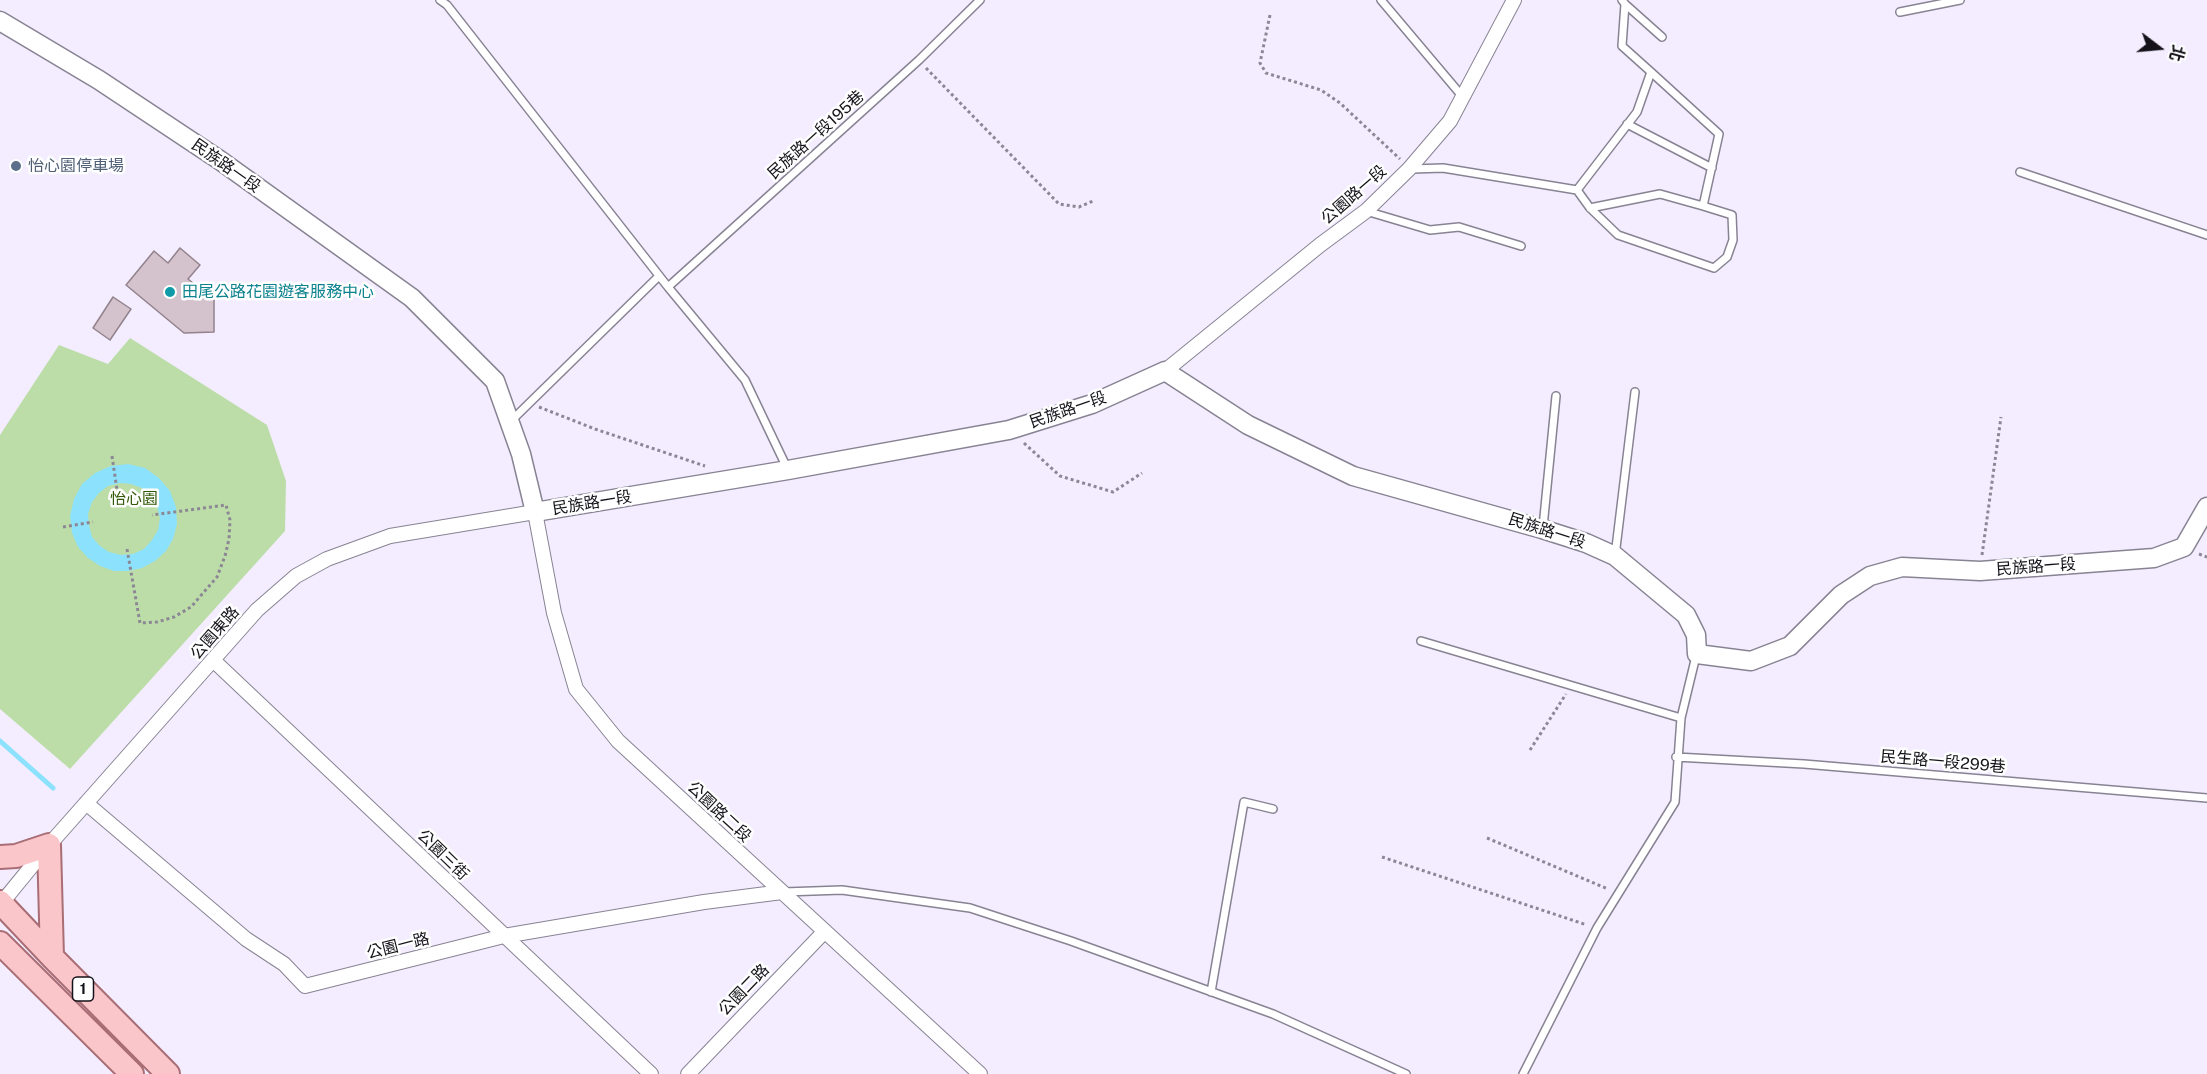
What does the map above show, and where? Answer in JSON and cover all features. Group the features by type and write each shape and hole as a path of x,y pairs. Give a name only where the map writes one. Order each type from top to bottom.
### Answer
{"main road":[{"path":"0,857 16,856 49,845 52,957"},
{"name":"1","path":"1,904 168,1074"},
{"name":"1","path":"0,944 132,1074"}],"street":[{"name":"公園路一段","path":"1166,371 1320,245 1366,211 1409,169 1450,121 1514,0"},
{"name":"民族路一段","path":"0,21 99,80 221,161 412,298 495,381 521,454 536,512 1009,430 1092,404 1166,371 1248,425 1353,476 1542,529 1586,543 1615,556 1686,615 1696,635 1697,654 1751,661 1790,646 1841,595 1870,576 1902,567 1980,571 2154,558 2184,548 2205,515"},
{"name":"公園東路","path":"1,904 49,845 257,610 296,576 327,559 390,536 536,512"},
{"name":"公園路二段","path":"536,512 554,613 576,689 618,741 980,1074"},
{"name":"公園三街","path":"213,660 651,1074"},
{"name":"公園一路","path":"86,803 246,939 284,964 304,986 504,936 704,902 782,892"},
{"name":"公園二路","path":"688,1074 825,931"}],"lane":[{"path":"440,0 450,2 668,287 745,380 788,470"},
{"name":"民族路一段195巷","path":"668,287 919,60 980,0"},
{"path":"1381,0 1463,98"},
{"path":"1900,12 1960,0"},
{"path":"1624,2 1662,37"},
{"path":"1624,2 1622,46 1719,134 1703,206"},
{"path":"1577,190 1637,112 1651,72"},
{"path":"1627,124 1712,168"},
{"path":"1409,169 1443,168 1577,190 1590,208 1618,234 1714,268 1727,257 1733,240 1732,215 1660,194 1590,208"},
{"path":"2020,172 2207,235"},
{"path":"1366,211 1430,230 1459,227 1521,246"},
{"path":"509,422 660,276"},
{"path":"1615,556 1635,392"},
{"path":"1542,529 1556,396"},
{"path":"1421,641 1681,718"},
{"path":"1523,1074 1597,928 1675,802 1681,718 1697,654"},
{"name":"民生路一段299巷","path":"1677,757 1804,764 2207,798"},
{"path":"1211,992 1244,802 1273,809"},
{"path":"782,892 842,890 970,908 1071,941 1273,1014 1406,1074"}],"path":[{"path":"1270,15 1260,63 1266,73 1320,90 1340,103 1409,169"},
{"path":"919,60 1059,204 1079,207 1093,201"},
{"path":"529,403 595,429 707,467"},
{"path":"1980,571 2001,417"},
{"path":"1009,430 1060,476 1113,492 1142,473"},
{"path":"112,456 117,490"},
{"path":"127,549 140,624 174,617 191,608 217,577 229,539 230,520 226,505 152,515"},
{"path":"63,527 93,522"},
{"path":"1530,750 1572,685"},
{"path":"1487,838 1618,894"},
{"path":"1382,857 1597,928"}],"green space":[{"name":"怡心園","path":"130,338 267,425 286,481 285,531 70,769 0,709 0,435 59,345 108,364"}],"water":[{"path":"128,464 145,468 159,478 170,491 176,507 177,524 173,539 166,551 155,561 142,568 114,571 100,566 78,547 72,533 70,516 74,499 82,484 95,473 111,466","holes":["120,483 142,488 151,496 160,518 158,530 144,549 133,554 121,555 109,552 92,537 88,514 92,502 108,486"]}],"building":[{"name":"田尾公路花園遊客服務中心","path":"180,248 200,265 188,279 214,300 214,332 184,333 126,285 154,251 168,263"},
{"path":"113,297 131,309 110,340 93,328"}],"waterway":[{"path":"0,741 53,788"}],"place":[{"name":"怡心園停車場","path":"16,166"},
{"name":"田尾公路花園遊客服務中心","path":"170,292"}]}
